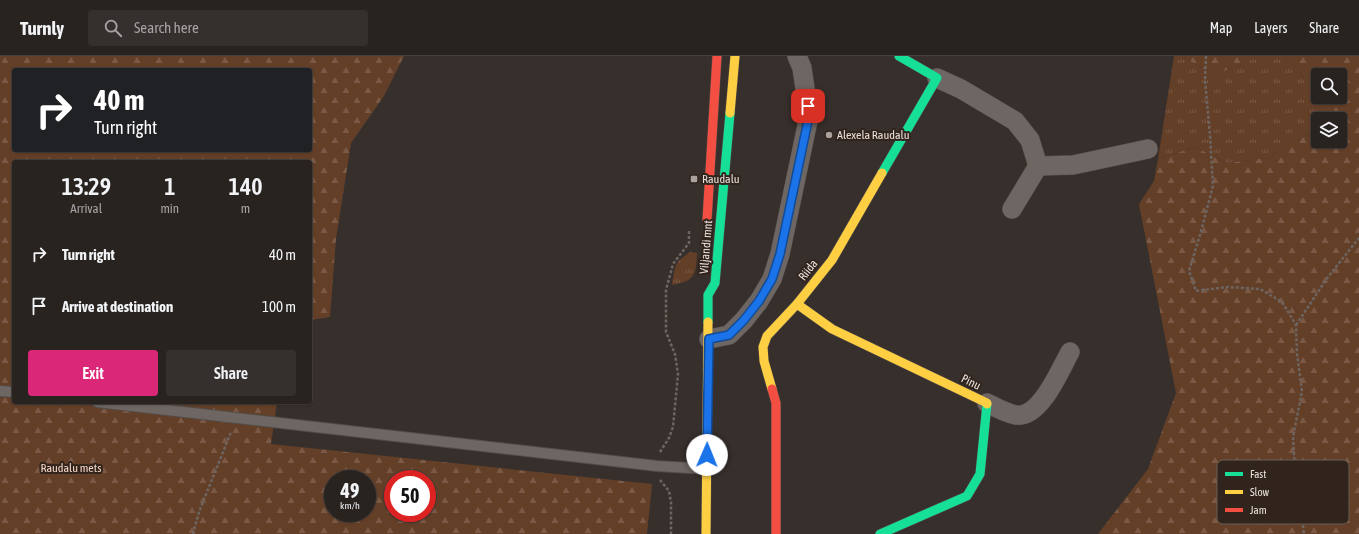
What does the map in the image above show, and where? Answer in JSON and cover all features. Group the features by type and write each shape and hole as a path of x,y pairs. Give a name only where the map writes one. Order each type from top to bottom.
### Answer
{"street":[{"path":"707,231 708,184 716,95 717,56"},
{"name":"Viljandi mnt","path":"706,534 709,339 708,295 715,282 735,56"},
{"path":"709,339 729,335 744,320 759,301 772,279 780,254 809,116 802,68 797,56"},
{"path":"899,56 937,78 961,89 1015,121 1030,140 1038,166 1012,209"},
{"name":"Riida","path":"776,534 776,403 764,361 763,347 767,336 797,304 832,260 937,78"},
{"path":"1038,166 1073,165 1148,149"},
{"path":"706,283 708,295"},
{"name":"Pinu","path":"797,304 832,329 987,403 980,474 967,496 880,534"},
{"path":"987,403 1016,416 1026,415 1034,409 1052,388 1070,352"}],"lane":[{"path":"0,391 12,392"},
{"path":"114,404 658,466 707,469"}],"path":[{"path":"1206,56 1204,80 1210,135 1213,186 1189,271 1196,291 1227,287 1260,289 1282,302 1296,324 1297,354 1302,391 1293,437 1294,460"},
{"path":"671,534 672,502 669,491 657,473 658,458 673,427 678,374 675,354 666,332 666,290 673,264 689,243 689,228"},
{"path":"1296,324 1328,277 1359,238"},
{"path":"193,534 199,512 237,418"},
{"path":"1302,524 1304,534"}],"green space":[{"name":"Raudalu mets","path":"0,56 404,56 384,96 351,143 336,239 330,317 312,320 312,160 12,160 12,404 277,404 271,444 652,484 647,534 0,534"},
{"path":"1174,56 1181,56 1214,75 1242,64 1256,56 1284,56 1311,84 1311,104 1324,104 1324,112 1311,112 1311,132 1266,158 1227,163 1195,147 1158,159"},
{"path":"1181,56 1256,56 1242,64 1214,75"},
{"path":"1284,56 1359,56 1359,534 1098,534 1148,469 1176,393 1139,204 1154,181 1158,159 1195,147 1227,163 1266,158 1311,132 1311,148 1347,148 1347,112 1324,112 1323,104 1347,104 1347,68 1311,68 1311,84"},
{"path":"690,252 697,253 696,266 693,275 686,281 672,285 678,262"}],"traffic: fast":[{"path":"882,173 937,78 899,56"},
{"path":"708,322 708,295 715,283 730,113"},
{"path":"880,534 967,496 980,474 987,404"}],"traffic: slow":[{"path":"730,113 735,56"},
{"path":"772,389 764,361 763,347 767,336 797,304 832,260 882,173"},
{"path":"797,304 832,329 987,404"},
{"path":"706,534 708,322"}],"traffic: jam":[{"path":"707,220 717,56"},
{"path":"772,389 776,403 776,534"}],"place":[{"name":"Alexela Raudalu","path":"829,135"},
{"name":"Raudalu","path":"694,179"}],"route":[{"path":"707,455 709,339 729,335 744,320 759,301 772,279 780,254 796,184 809,116 808,106"}]}
